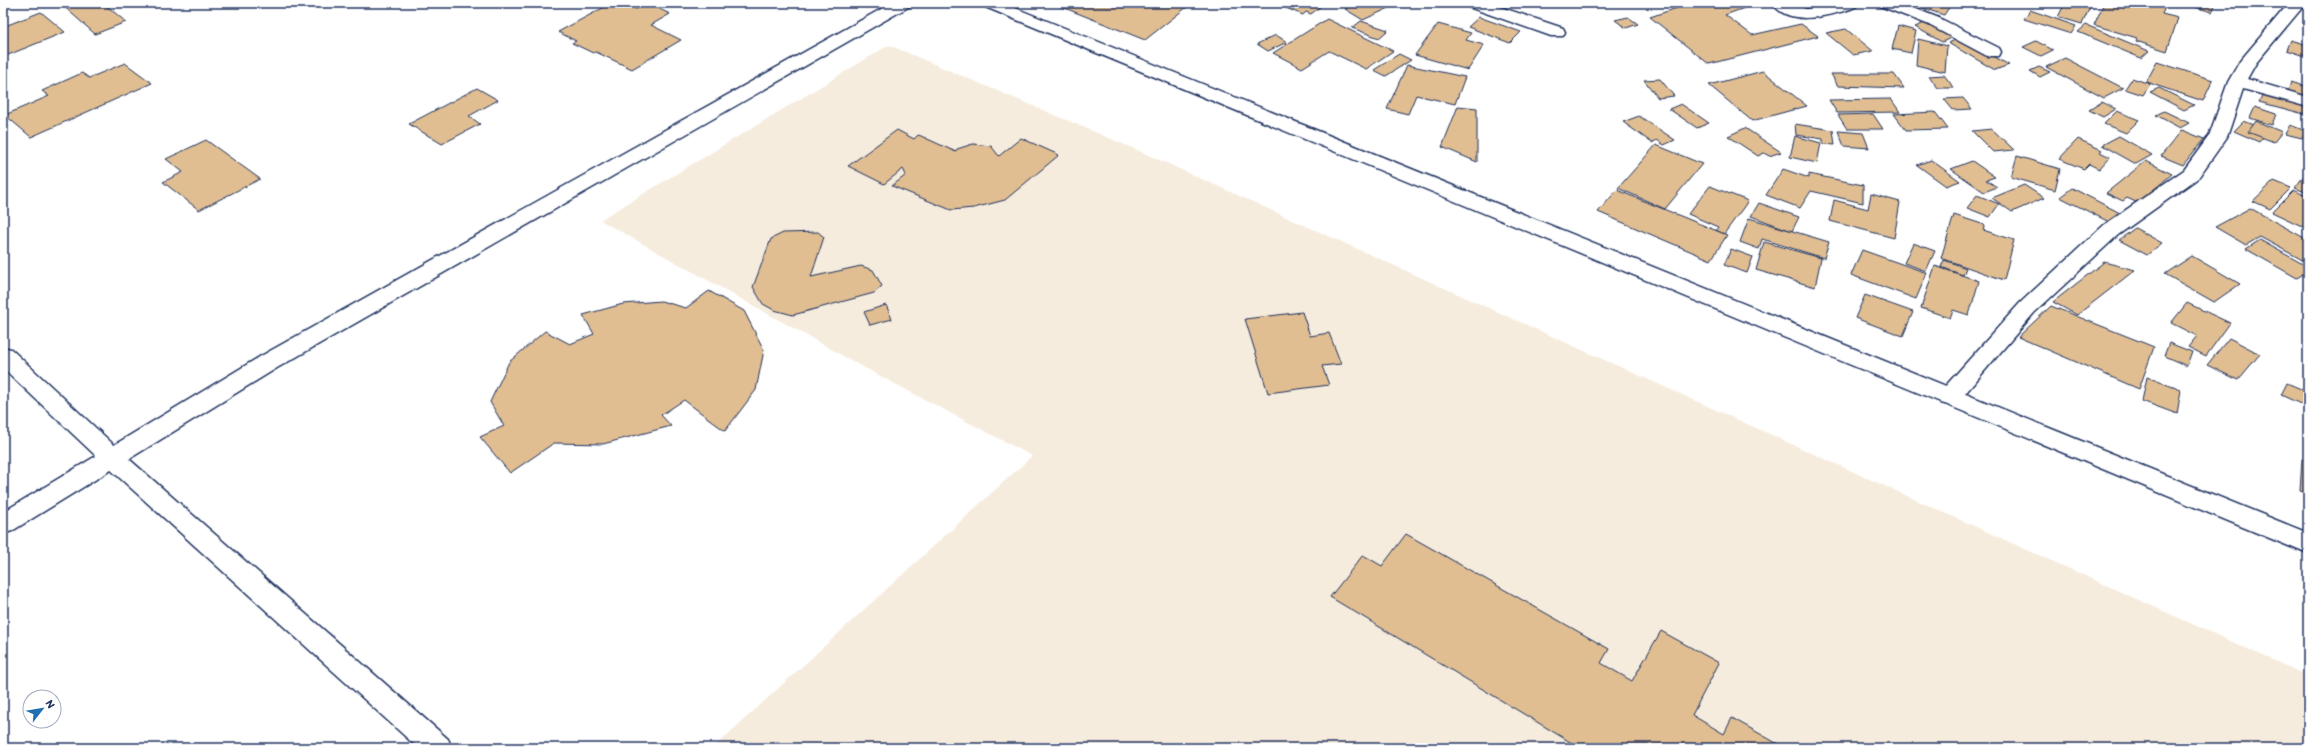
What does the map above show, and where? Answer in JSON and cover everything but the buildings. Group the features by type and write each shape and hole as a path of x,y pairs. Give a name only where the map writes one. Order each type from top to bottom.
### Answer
{"street":[{"path":"3,524 268,362 904,3"},
{"path":"989,3 2308,544"},
{"path":"1472,3 1558,32"},
{"path":"1780,3 1788,10 1796,14 1807,14 1852,3"},
{"path":"1886,3 1933,21 1993,52"},
{"path":"1949,397 2027,308 2106,236 2191,174 2218,137 2237,82 2249,61 2298,3"},
{"path":"2237,82 2308,102"},
{"path":"3,355 112,457 438,748"}],"shaded area":[{"path":"889,45 1135,149 2308,676 2308,748 713,748 1032,456 863,367 600,220"}]}
